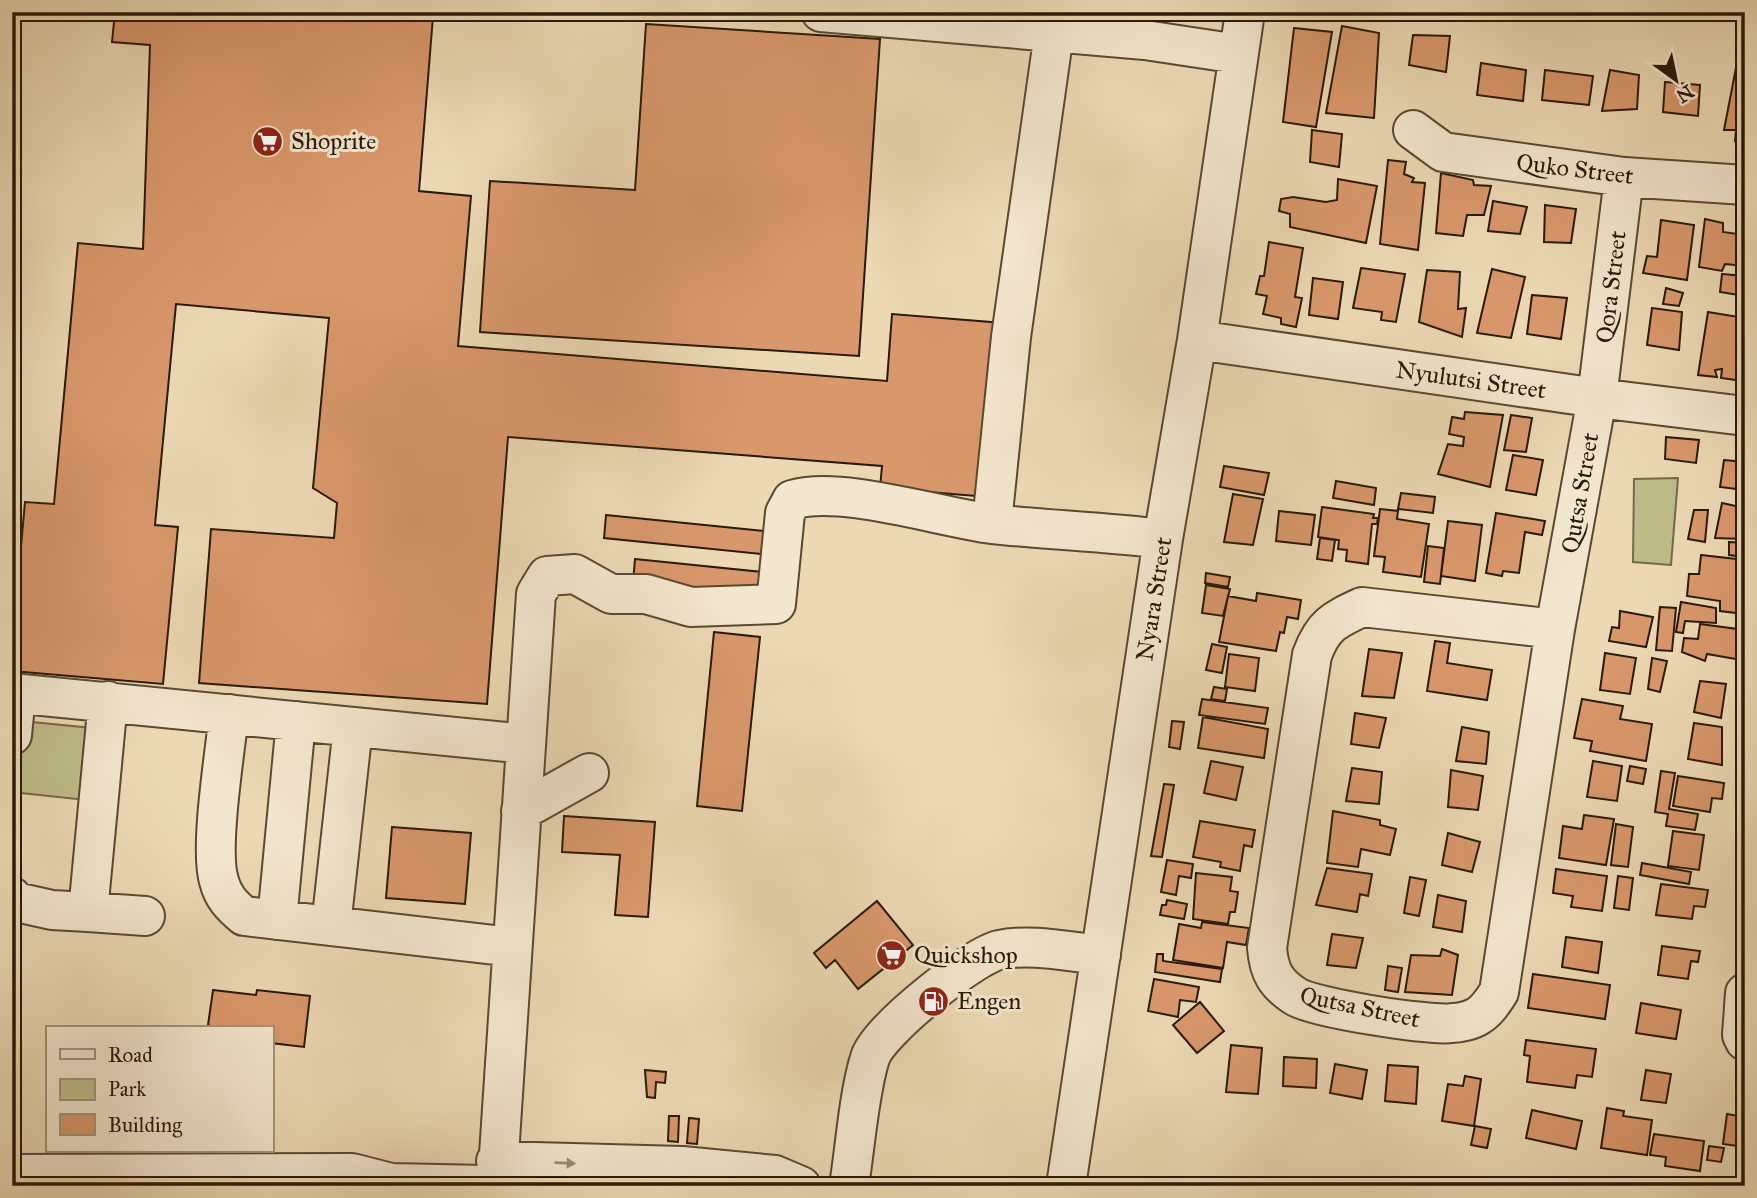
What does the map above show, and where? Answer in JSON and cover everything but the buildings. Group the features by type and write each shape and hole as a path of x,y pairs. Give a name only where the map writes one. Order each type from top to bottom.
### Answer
{"street":[{"path":"821,12 1145,40 1238,54"},
{"name":"Nyara Street","path":"1066,1186 1163,540 1197,340 1244,12"},
{"path":"992,523 1012,337 1054,33"},
{"name":"Quko Street","path":"1413,130 1443,152 1624,177 1745,185"},
{"name":"Qora Street","path":"1597,398 1624,177"},
{"name":"Nyulutsi Street","path":"1197,340 1597,398 1745,416"},
{"name":"Qutsa Street","path":"1555,629 1362,607 1336,620 1320,633 1312,654 1266,948 1274,979 1298,999 1428,1023 1453,1023 1477,1017 1499,992 1505,967 1555,629 1597,398"},
{"path":"510,1177 512,947 536,594 547,576 575,574 611,594 646,594 691,607 776,604 785,513 792,499 823,495 992,523 1102,531 1163,540"},
{"path":"12,735 14,693 526,744"},
{"path":"88,912 108,701"},
{"path":"229,714 216,855 218,880 228,902 244,916 512,947"},
{"path":"277,919 296,721"},
{"path":"331,926 353,727"},
{"path":"521,811 589,773"},
{"path":"12,897 16,902 52,910 145,915"},
{"path":"849,1186 870,1058 880,1039 972,961 998,951 1021,947 1101,955"},
{"path":"1745,993 1742,1035 1745,1041"},
{"path":"12,1174 352,1173 391,1183 682,1166 775,1175 801,1186"}],"green space":[{"path":"1678,478 1671,565 1633,562 1634,479"},
{"path":"12,720 102,729 95,801 12,792"}],"place":[{"name":"Shoprite","path":"268,141"},
{"name":"Quickshop","path":"891,955"},
{"name":"Engen","path":"934,1001"}]}
